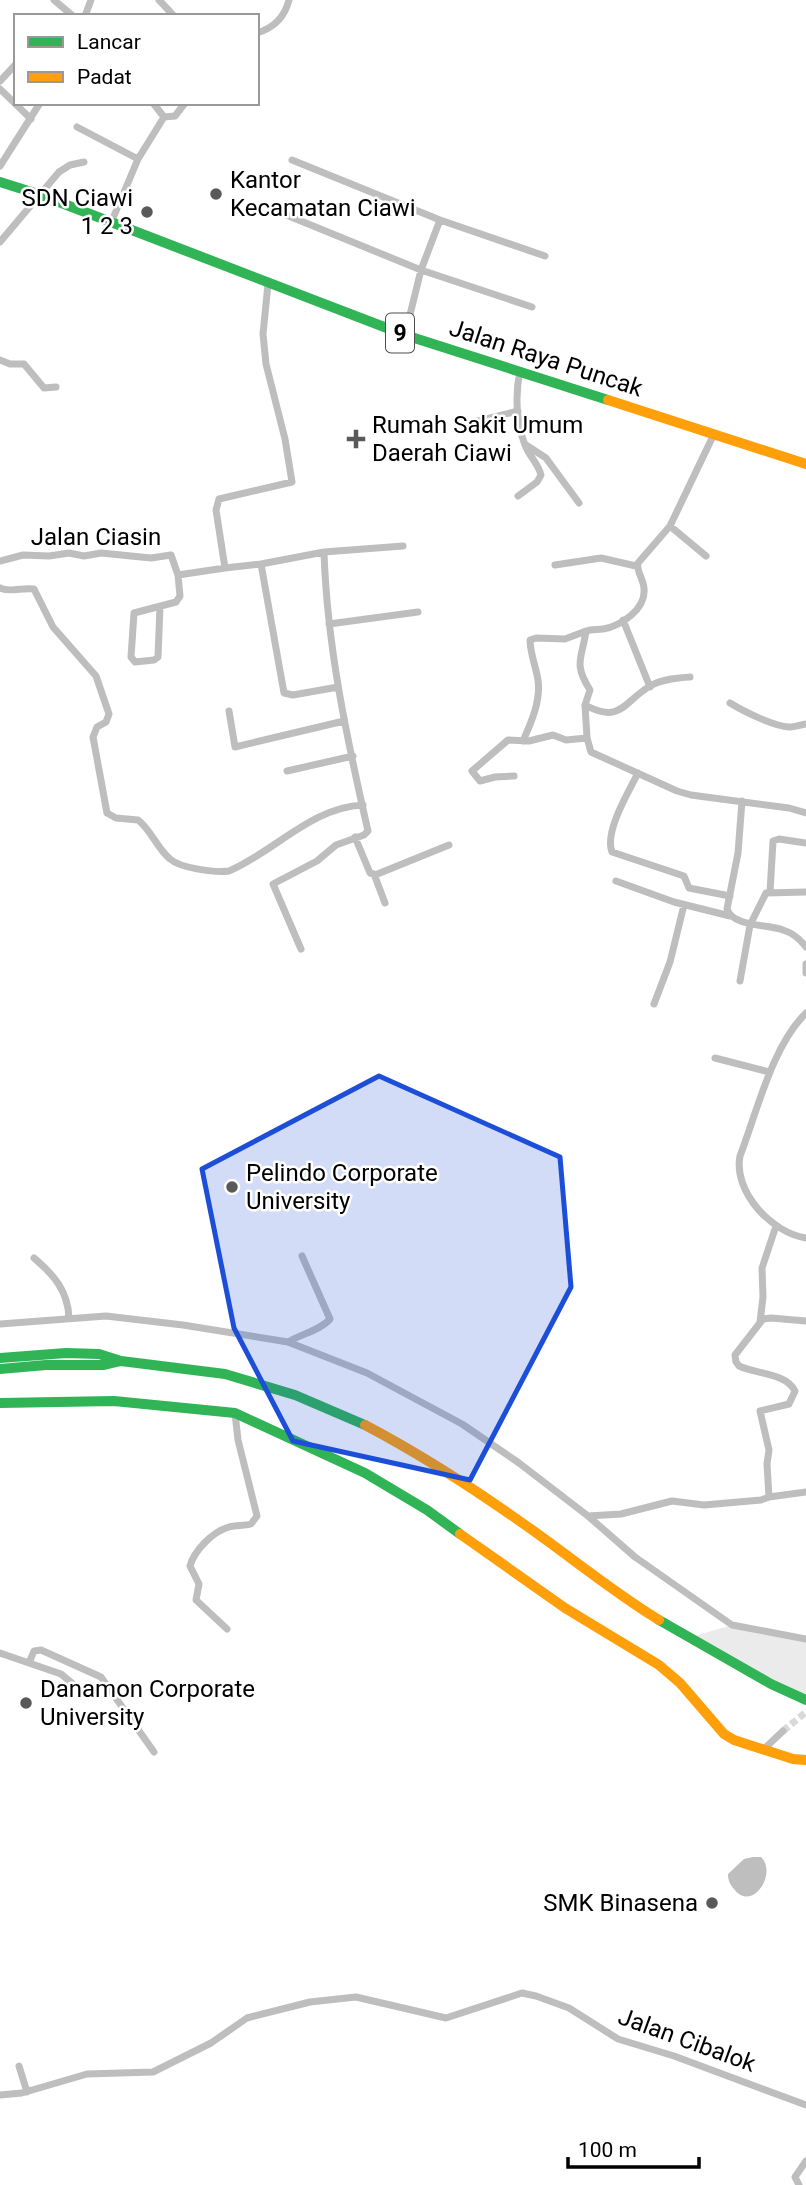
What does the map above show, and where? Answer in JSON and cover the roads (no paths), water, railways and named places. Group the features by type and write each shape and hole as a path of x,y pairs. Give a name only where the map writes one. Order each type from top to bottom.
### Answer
{"main road":[{"name":"Jalan Raya Puncak","path":"0,182 38,194 405,335 806,464"},
{"path":"0,1359 85,1353 108,1355 121,1361 225,1374 295,1395 356,1420 415,1451 527,1526 633,1604 688,1638 771,1684 806,1700"},
{"path":"0,1369 46,1365 104,1365 121,1361"},
{"path":"0,1403 114,1401 235,1413 328,1454 407,1496 565,1608 659,1665 680,1683 724,1734 746,1745 793,1759 806,1760"}],"street":[{"path":"54,0 72,14"},
{"path":"159,0 172,14"},
{"path":"259,32 265,31 283,16 289,0"},
{"path":"0,81 14,66"},
{"path":"0,89 14,102"},
{"path":"17,105 31,118"},
{"path":"0,166 39,105"},
{"path":"155,105 164,117"},
{"path":"164,117 175,116 184,105"},
{"path":"111,224 138,159 164,117"},
{"path":"78,127 138,159"},
{"path":"292,160 440,220 545,256"},
{"path":"0,242 38,194 64,168 84,162"},
{"path":"274,210 421,270 532,307"},
{"path":"405,335 421,270 440,220"},
{"path":"225,568 216,510 219,499 292,482 285,439 266,364 263,334 268,284"},
{"path":"0,360 10,364 24,364 44,388 56,387"},
{"path":"518,496 537,482 541,475 524,444 516,390 520,371"},
{"path":"474,422 518,411"},
{"path":"636,566 670,526 714,433"},
{"path":"524,444 546,458 579,503"},
{"path":"670,526 706,555"},
{"path":"160,606 158,657 154,660 133,662 132,615 138,610 179,599 178,575 324,552 402,547"},
{"path":"301,949 273,884 317,861 336,845 368,831 338,687 329,624 324,552"},
{"name":"Jalan Ciasin","path":"0,561 23,555 48,556 68,553 151,558 169,554 173,557 178,575"},
{"path":"555,565 601,558 636,566"},
{"path":"261,564 284,692 293,695 338,687"},
{"path":"523,741 533,720 538,683 530,640 565,639 586,631 606,628 623,620 639,608 644,598 643,584 636,566"},
{"path":"0,588 34,589 53,627 96,676 109,714 106,722 97,727 93,737 107,813 116,818 138,820 170,859 194,868 219,873 229,871 324,815 348,805 363,804"},
{"path":"329,624 418,611"},
{"path":"623,620 650,687"},
{"path":"586,631 579,664 580,674 590,690 585,705 587,738 591,752 691,795 806,813"},
{"path":"585,705 599,712 614,711 630,704 650,687 662,681 690,677"},
{"path":"730,703 741,711 787,727 806,724"},
{"path":"229,711 235,747 344,721"},
{"path":"513,776 495,777 480,782 472,771 504,742 553,736 566,740 587,738"},
{"path":"288,771 353,756"},
{"path":"638,773 616,820 610,847 612,852 684,876 689,888 730,896"},
{"path":"730,916 727,909 738,853 742,801"},
{"path":"355,837 370,873 375,875 385,903"},
{"path":"770,892 773,841 779,839 806,843"},
{"path":"375,875 449,845"},
{"path":"616,881 684,905 730,916 750,925 762,924 782,929 806,947"},
{"path":"740,981 750,925 763,897 770,892 806,892"},
{"path":"654,1004 670,962 684,905"},
{"path":"806,964 806,973"},
{"path":"806,1013 794,1027 769,1072 739,1166 752,1203 776,1226 806,1238"},
{"path":"715,1058 769,1072"},
{"path":"769,1497 769,1450 760,1411 789,1404 795,1391 792,1385 780,1378 748,1370 736,1362 735,1354 760,1322 762,1268 776,1226"},
{"path":"288,1342 304,1332 325,1325 330,1320 302,1256"},
{"path":"34,1258 58,1281 67,1299 69,1318"},
{"path":"0,1324 106,1316 184,1325 288,1342 367,1373 462,1424 588,1516 635,1557 732,1625 806,1639"},
{"path":"760,1322 771,1318 806,1321"},
{"path":"227,1629 196,1600 199,1584 190,1566 198,1551 217,1533 228,1527 251,1524 257,1516 238,1440 235,1413"},
{"path":"588,1516 621,1514 672,1501 704,1505 761,1500 806,1492"},
{"path":"29,1664 34,1651 41,1650 101,1677 154,1752"},
{"path":"0,1653 61,1674 74,1684"},
{"path":"764,1749 783,1731"},
{"name":"Jalan Cibalok","path":"0,2095 27,2092 87,2074 153,2072 211,2043 247,2018 328,1998 356,1997 446,2018 522,1993 569,2008 618,2039 674,2056 806,2105"},
{"path":"19,2066 27,2092"},
{"path":"799,2185 795,2177 806,2161"}],"tunnel":[{"path":"783,1731 806,1712"}],"place":[{"name":"Kantor Kecamatan Ciawi","path":"216,194"},
{"name":"SDN Ciawi 1 2 3","path":"147,212"},
{"name":"Rumah Sakit Umum Daerah Ciawi","path":"356,439"},
{"name":"Pelindo Corporate University","path":"232,1187"},
{"name":"Danamon Corporate University","path":"26,1703"},
{"name":"SMK Binasena","path":"712,1903"}]}
